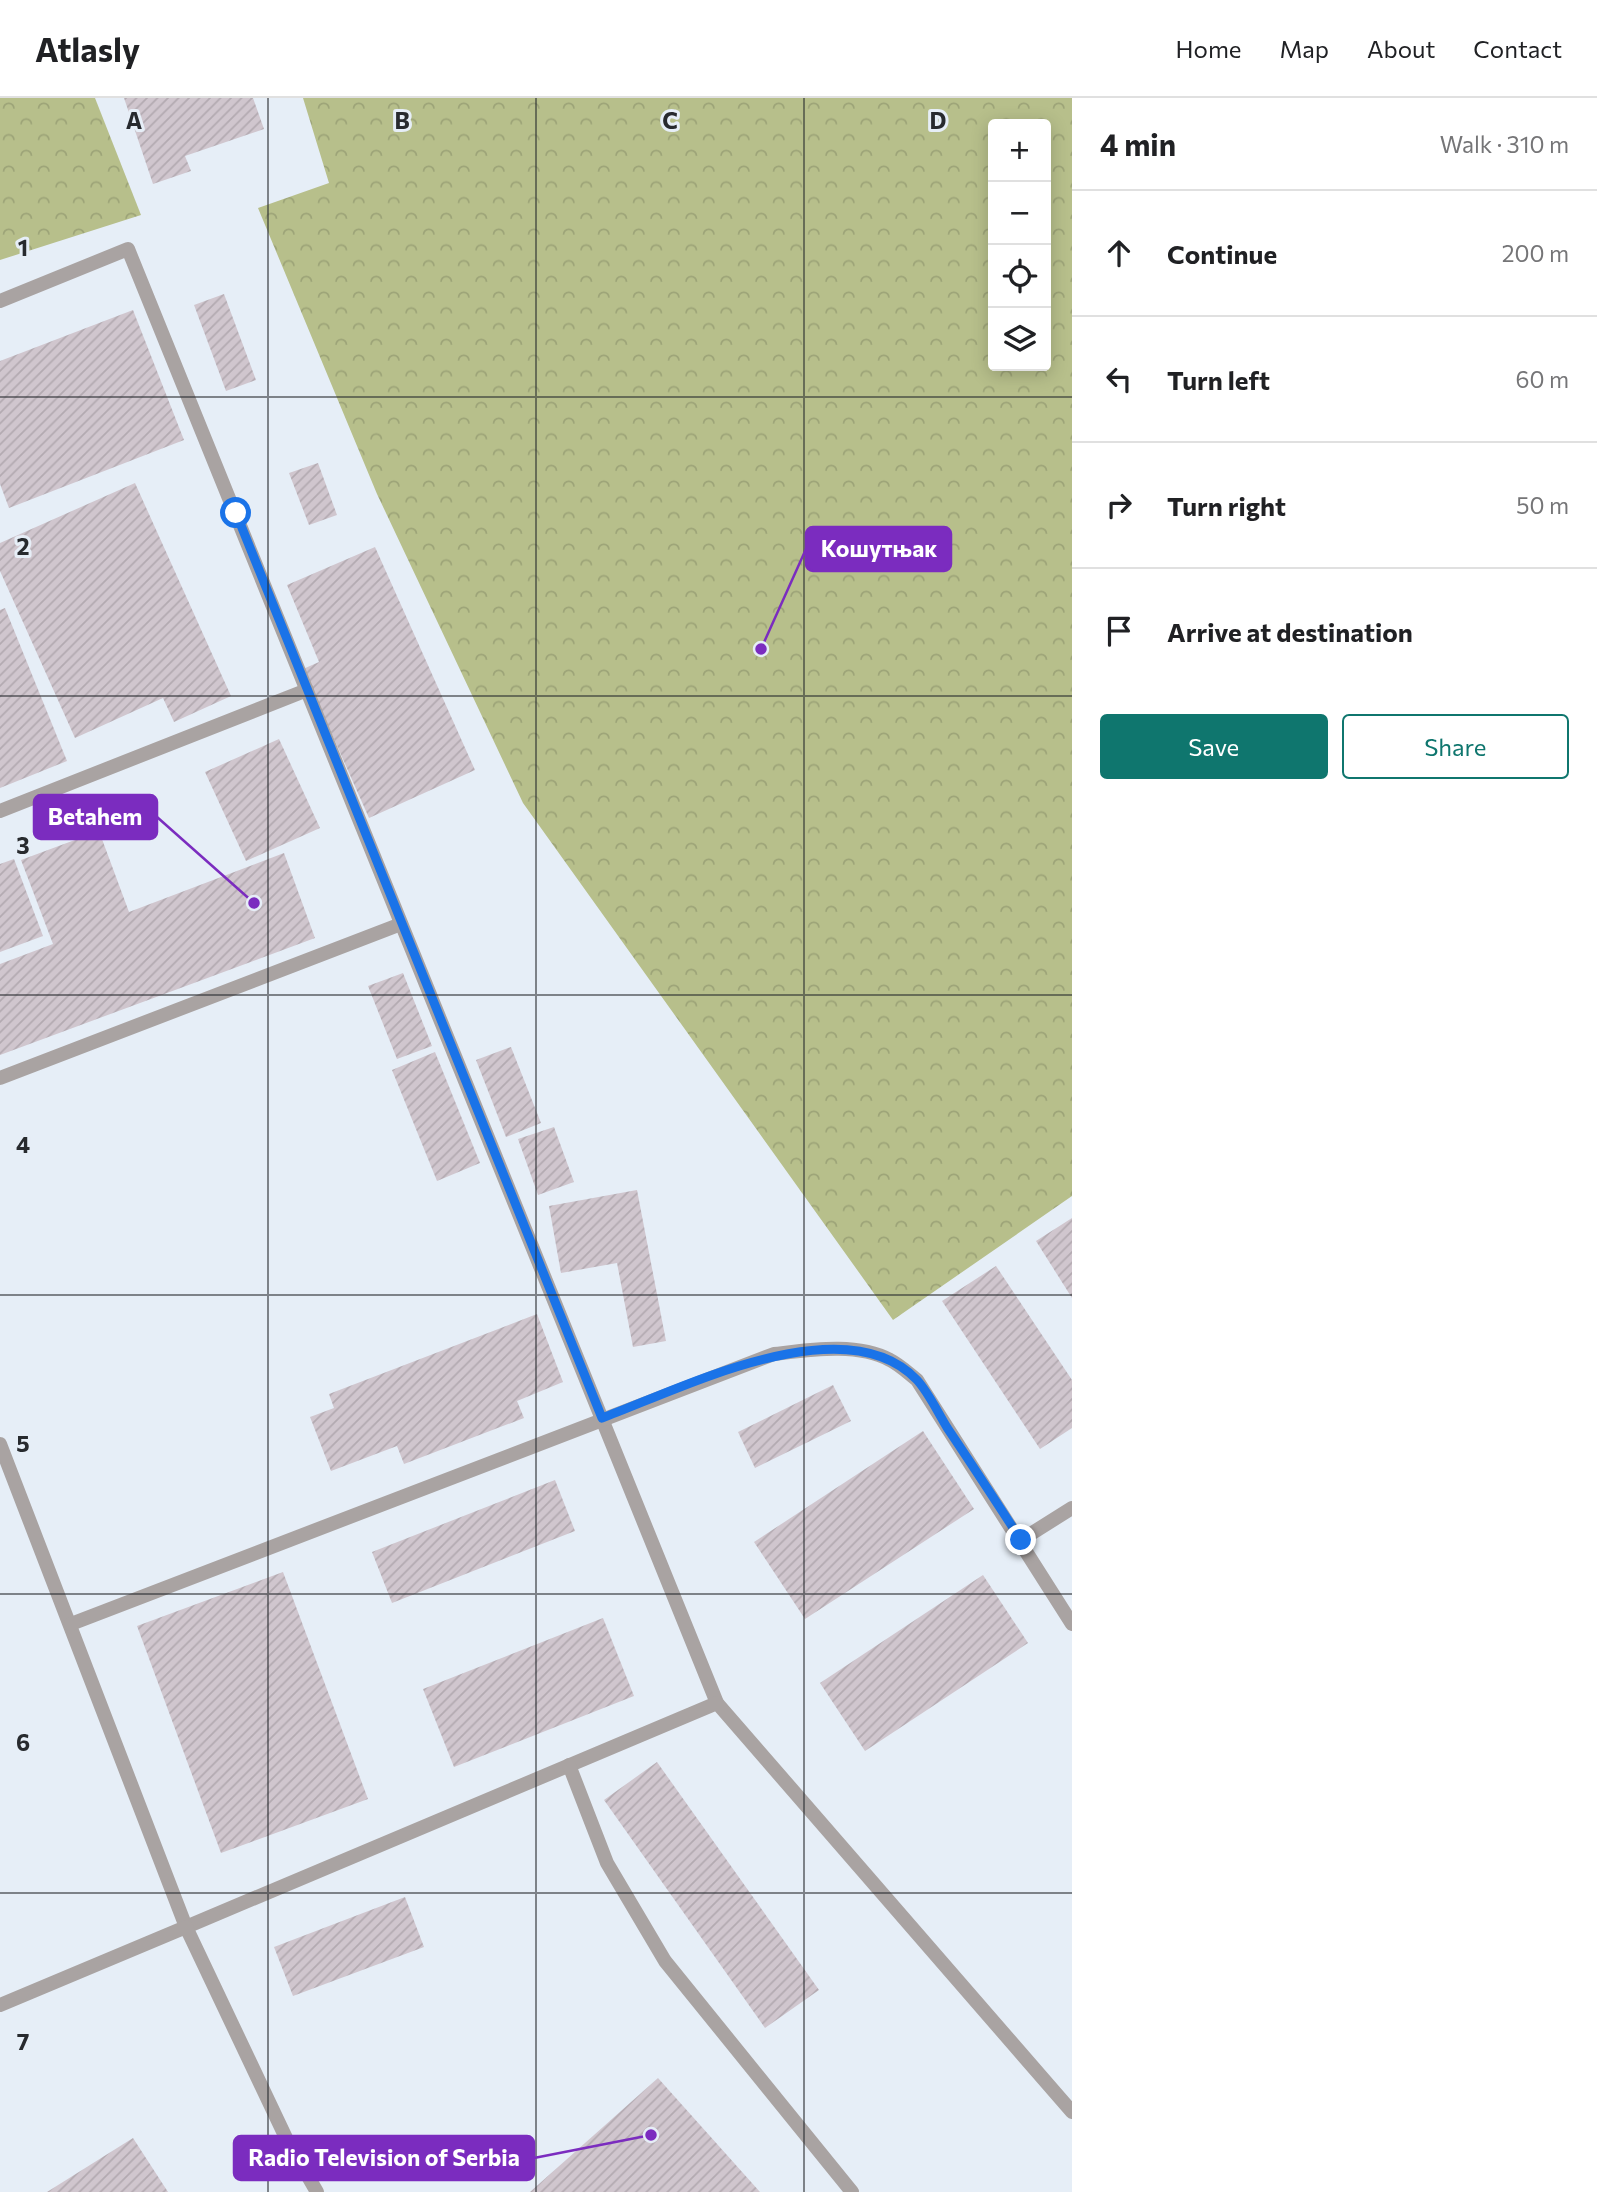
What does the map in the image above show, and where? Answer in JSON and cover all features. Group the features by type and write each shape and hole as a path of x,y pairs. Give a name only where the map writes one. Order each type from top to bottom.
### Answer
{"lane":[{"path":"0,301 128,249 717,1703 1072,2112"},
{"path":"0,811 307,690"},
{"path":"0,1078 401,923"},
{"path":"71,1624 774,1354 813,1349 855,1350 889,1359 917,1380 1072,1624"},
{"path":"0,1444 186,1927 287,2140 317,2192"},
{"path":"1021,1540 1072,1508"},
{"path":"0,2005 717,1703"},
{"path":"569,1765 607,1863 665,1961 852,2192"}],"green space":[{"path":"0,98 95,98 141,215 0,260"},
{"path":"303,98 1072,98 1072,1196 893,1320 523,803 377,494 258,208 329,183"}],"building":[{"path":"124,98 253,98 264,129 185,156 191,171 153,184"},
{"path":"224,294 256,380 226,391 194,305"},
{"path":"133,310 184,440 9,508 0,484 0,361"},
{"path":"318,463 337,515 309,525 289,473"},
{"path":"135,483 231,696 174,722 163,698 75,738 0,571 0,543"},
{"path":"375,547 475,770 369,818 303,669 319,662 287,585"},
{"path":"5,608 67,761 0,788 0,610"},
{"path":"279,739 320,828 246,861 205,772"},
{"path":"99,831 129,912 284,853 315,938 0,1055 0,964 53,944 21,860"},
{"path":"14,859 43,936 0,952 0,864"},
{"path":"403,973 432,1046 397,1059 368,986"},
{"path":"511,1047 541,1123 506,1137 476,1060"},
{"path":"435,1052 480,1163 437,1181 392,1070"},
{"path":"554,1127 574,1182 538,1195 518,1139"},
{"path":"637,1190 666,1341 633,1347 617,1263 561,1273 549,1206"},
{"path":"1072,1218 1072,1298 1036,1241"},
{"path":"996,1266 1072,1380 1072,1428 1040,1449 942,1301"},
{"path":"537,1314 563,1382 517,1401 524,1418 404,1464 397,1446 331,1471 310,1417 334,1408 329,1394"},
{"path":"833,1385 851,1421 755,1468 738,1432"},
{"path":"923,1431 974,1509 805,1619 754,1542"},
{"path":"555,1480 575,1531 392,1603 372,1552"},
{"path":"283,1572 368,1799 221,1853 137,1626"},
{"path":"983,1575 1028,1643 865,1751 820,1683"},
{"path":"603,1618 634,1696 454,1767 423,1689"},
{"path":"657,1762 819,1990 765,2028 604,1800"},
{"path":"405,1897 424,1947 293,1996 274,1947"},
{"path":"658,2078 760,2192 530,2192"},
{"path":"133,2138 168,2192 47,2192"}],"place":[{"name":"Кошутњак","path":"761,649"},
{"name":"Betahem","path":"254,903"},
{"name":"Radio Television of Serbia","path":"651,2135"}],"route":[{"path":"236,513 602,1418 774,1354 813,1349 855,1350 889,1359 917,1380 1021,1540"}]}
